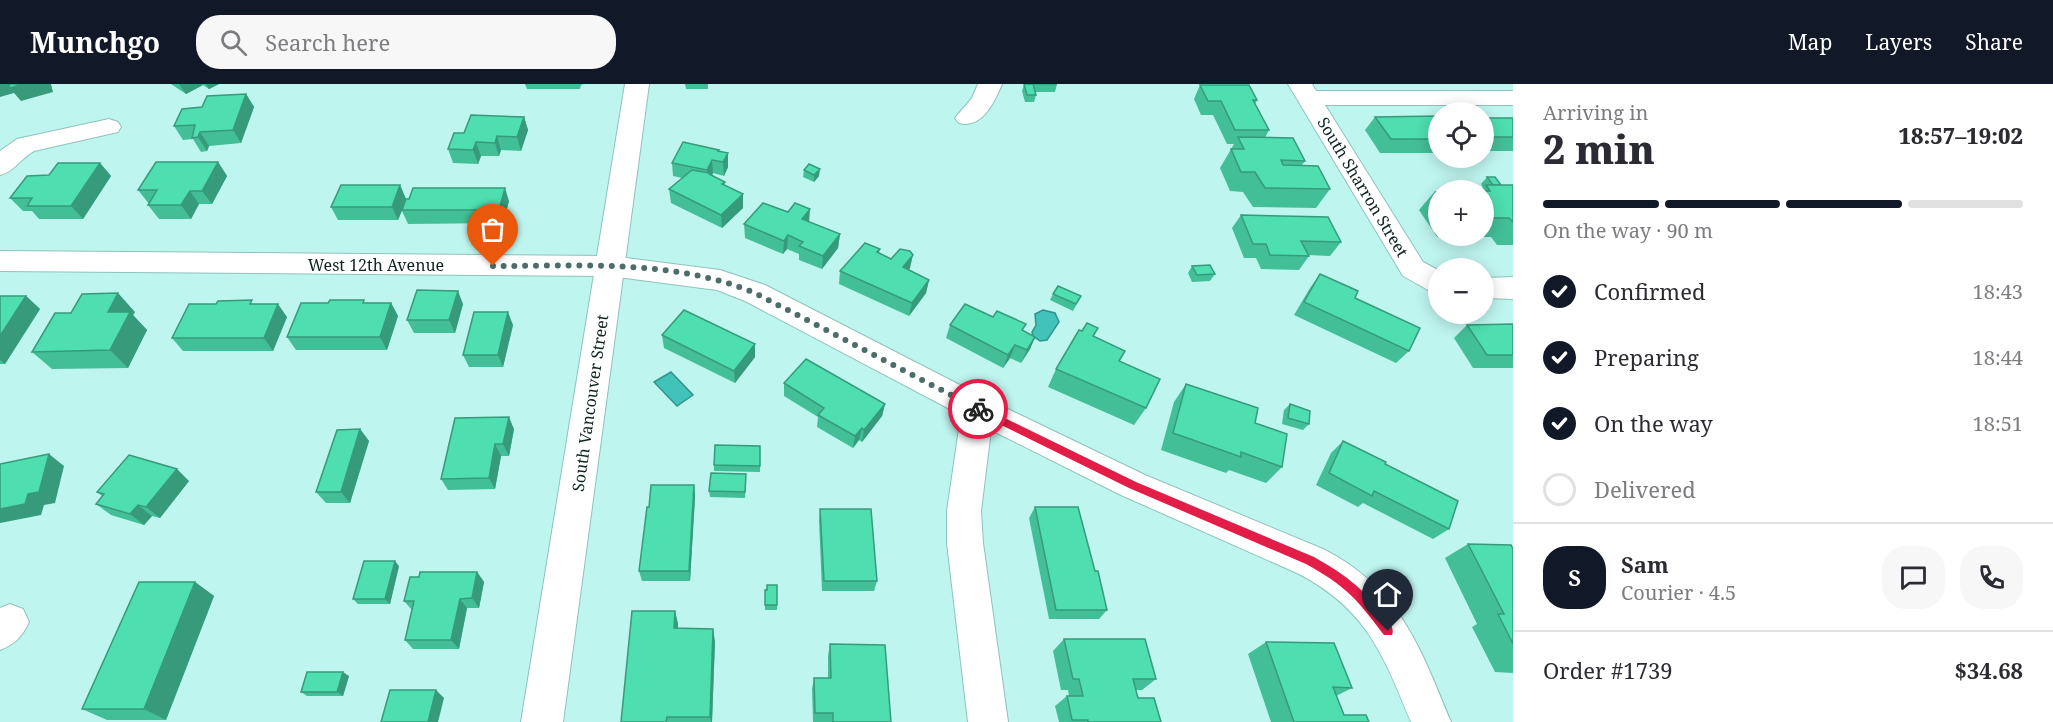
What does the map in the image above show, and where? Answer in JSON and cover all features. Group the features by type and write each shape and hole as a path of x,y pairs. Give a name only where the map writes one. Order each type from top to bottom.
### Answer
{"street":[{"name":"South Vancouver Street","path":"542,722 637,84"},
{"path":"967,118 983,101 990,84"},
{"path":"1305,91 1513,98"},
{"name":"South Sharron Street","path":"1305,91 1413,269 1428,278"},
{"path":"0,167 13,152 26,145 109,127"},
{"name":"West 12th Avenue","path":"0,261 610,266 688,274 735,285 1133,485 1310,561 1338,576 1361,594 1378,614 1398,647 1431,722"},
{"path":"1494,288 1513,288"},
{"path":"978,409 964,510 964,543 988,722"}],"water":[{"path":"1043,310 1055,313 1059,322 1047,340 1040,341 1033,336 1032,332 1036,325 1035,314"},
{"path":"671,372 693,395 677,406 654,382"}],"building":[{"path":"9,84 22,84 10,88"},
{"path":"1024,84 1033,84 1036,95 1027,95"},
{"path":"1200,85 1249,85 1257,100 1253,100 1269,130 1235,130 1221,101 1208,101"},
{"path":"246,94 233,130 200,132 198,137 192,138 195,125 174,126 182,109 202,107 207,96"},
{"path":"471,115 524,117 517,137 497,136 495,143 476,142 473,150 448,149 454,133 464,133"},
{"path":"1428,116 1428,139 1391,139 1375,117"},
{"path":"1494,118 1513,118 1513,137 1494,137"},
{"path":"1238,137 1293,138 1305,161 1281,160 1283,165 1318,166 1330,189 1265,188 1255,172 1241,172 1231,149 1244,149"},
{"path":"683,142 728,153 723,162 712,160 707,170 672,163"},
{"path":"156,162 218,162 202,191 190,191 181,205 148,205 157,190 138,190"},
{"path":"58,163 100,163 71,206 27,206 32,198 10,198 27,176 49,175"},
{"path":"809,164 820,169 814,175 804,170"},
{"path":"692,170 710,173 725,182 722,184 743,194 721,215 669,189"},
{"path":"1487,177 1495,177 1501,185 1494,185 1494,180 1489,180"},
{"path":"341,185 400,185 392,207 331,207"},
{"path":"1494,185 1513,185 1513,222 1509,218 1494,218"},
{"path":"413,188 505,188 499,210 402,210"},
{"path":"763,203 788,212 795,203 810,209 802,219 840,234 823,256 799,246 803,242 788,235 784,241 744,224"},
{"path":"1241,215 1328,217 1341,242 1301,241 1309,256 1270,255 1266,244 1253,244"},
{"path":"865,243 880,249 877,252 891,259 900,249 910,251 913,255 903,267 929,280 912,303 840,271"},
{"path":"1210,265 1215,274 1197,275 1192,266"},
{"path":"1320,274 1358,291 1355,298 1420,328 1409,351 1304,302"},
{"path":"1058,286 1081,296 1076,304 1053,294"},
{"path":"417,290 458,291 449,320 407,320"},
{"path":"118,293 108,312 130,312 110,350 32,352 55,313 71,313 82,294"},
{"path":"0,296 26,296 0,336"},
{"path":"252,300 250,304 278,304 264,338 172,338 189,304"},
{"path":"330,300 391,303 380,337 287,337 301,303 328,303"},
{"path":"965,304 993,317 997,311 1026,324 1022,330 1035,337 1027,350 1015,345 1008,355 950,325"},
{"path":"684,310 755,344 734,371 662,335"},
{"path":"474,312 508,312 498,355 463,355"},
{"path":"1087,323 1098,328 1093,336 1125,351 1119,361 1160,379 1146,408 1056,369 1079,330 1082,331"},
{"path":"1513,324 1513,355 1487,355 1467,325"},
{"path":"806,359 885,404 864,430 862,428 855,436 818,415 824,408 784,383"},
{"path":"1186,384 1258,408 1255,423 1287,434 1282,467 1241,452 1241,457 1173,433"},
{"path":"1290,404 1310,411 1309,424 1288,418"},
{"path":"509,417 503,444 495,444 489,478 441,479 455,418"},
{"path":"360,429 341,492 316,492 337,430"},
{"path":"1343,441 1458,501 1449,529 1374,491 1372,496 1329,473"},
{"path":"715,445 760,446 760,466 714,465"},
{"path":"49,454 39,492 28,494 25,504 0,509 0,464"},
{"path":"129,455 177,469 146,507 138,505 130,514 96,504 104,494 97,492"},
{"path":"711,473 746,474 745,492 709,491"},
{"path":"651,485 694,485 689,571 639,571"},
{"path":"1035,507 1078,507 1095,571 1098,571 1107,610 1056,610"},
{"path":"820,509 871,509 877,581 824,581"},
{"path":"1468,544 1511,545 1513,549 1513,644 1498,614 1504,614"},
{"path":"364,561 395,561 385,599 353,599"},
{"path":"420,572 477,572 472,598 460,599 451,640 405,640 414,601 404,601 410,577 419,577"},
{"path":"139,582 195,582 144,709 82,709"},
{"path":"767,585 777,585 777,605 765,605"},
{"path":"632,611 675,611 674,628 713,629 710,717 667,717 666,722 621,722"},
{"path":"1064,639 1145,639 1156,679 1133,679 1138,698 1154,698 1161,722 1072,720 1067,696 1083,696 1079,679 1073,679"},
{"path":"1266,642 1334,643 1352,688 1333,687 1344,715 1366,715 1369,722 1294,722"},
{"path":"830,644 885,645 891,722 833,722 833,713 815,713 814,678 831,678"},
{"path":"307,672 343,672 337,692 301,692"},
{"path":"390,690 436,690 428,722 381,722"}],"way so far":[{"path":"493,266 610,266 688,274 720,280 755,293 978,409"}],"route":[{"path":"978,409 1133,485 1310,561 1338,576 1361,594 1378,614 1388,631"}]}
